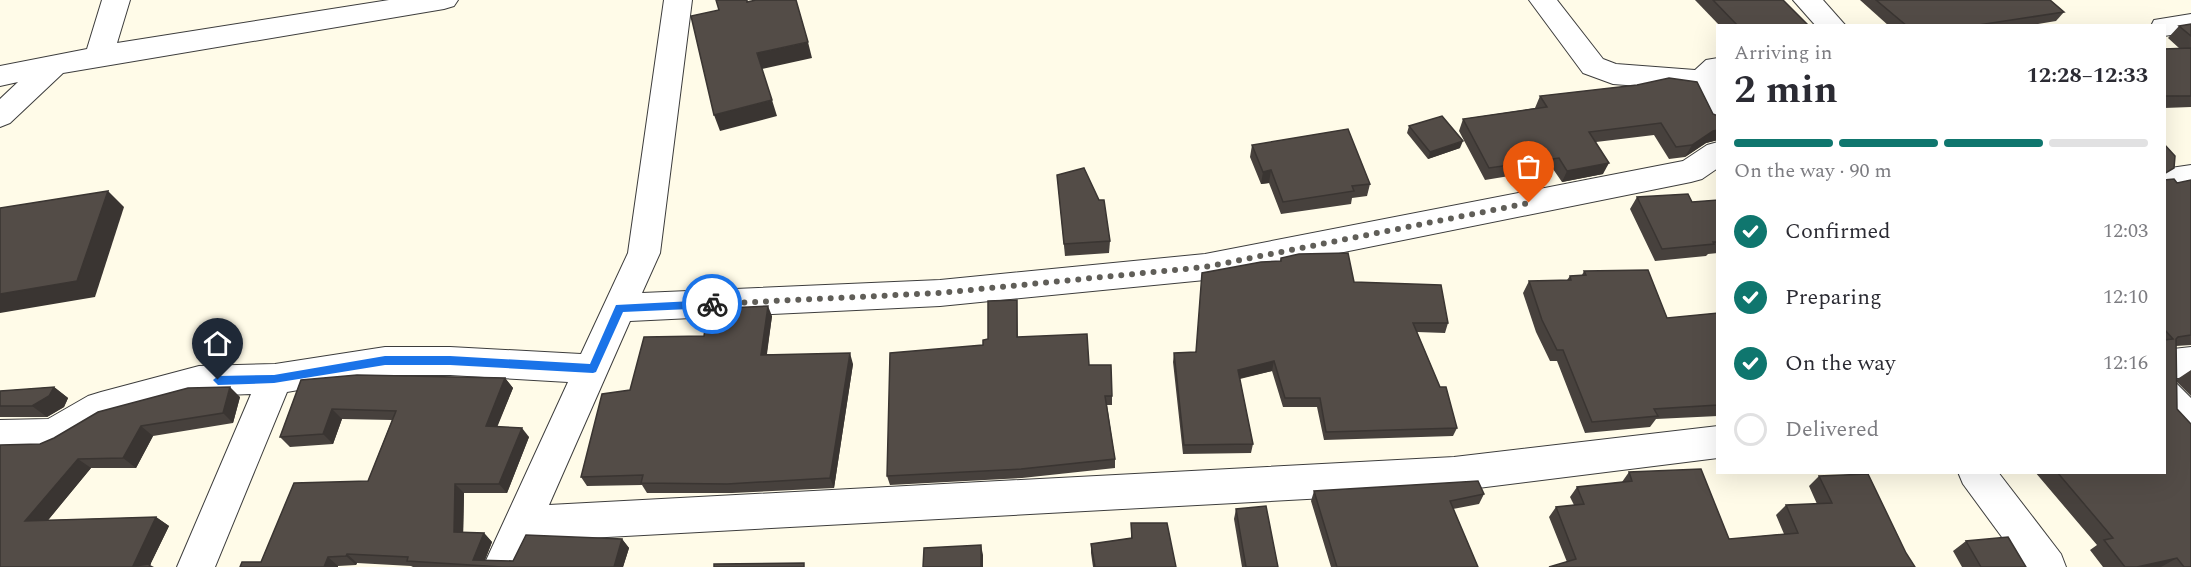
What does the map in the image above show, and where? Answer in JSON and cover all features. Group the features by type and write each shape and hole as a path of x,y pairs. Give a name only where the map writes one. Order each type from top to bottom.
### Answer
{"street":[{"path":"99,56 116,0"},
{"path":"0,76 99,56 444,0"},
{"path":"502,567 644,253 678,0"},
{"path":"1543,0 1593,66 1613,74 1709,73 1716,108"},
{"path":"1807,0 1830,24"},
{"path":"2166,27 2191,23"},
{"path":"0,116 53,66"},
{"path":"620,308 939,293 1205,267 1691,171 1716,154"},
{"path":"2166,180 2191,176"},
{"path":"0,436 53,435 101,407 199,381 274,379 385,361 450,361 593,369"},
{"path":"2166,365 2191,362"},
{"path":"195,567 274,379"},
{"path":"2166,396 2191,422"},
{"path":"523,524 1454,474 1716,442"},
{"path":"1977,474 2047,567"}],"building":[{"path":"716,0 747,0 747,2 796,0 808,42 757,53 772,100 714,115 691,16 719,10"},
{"path":"1713,0 1783,0 1807,24 1736,24"},
{"path":"1876,0 2050,0 2064,12 1985,24 1905,24"},
{"path":"2191,24 2191,36 2179,26"},
{"path":"2191,48 2191,96 2166,96 2166,49"},
{"path":"1669,78 1697,82 1713,114 1716,115 1716,130 1692,145 1676,147 1661,123 1589,132 1609,163 1567,171 1559,158 1489,168 1463,119 1547,107 1540,96 1637,85"},
{"path":"1442,116 1463,141 1430,152 1409,126"},
{"path":"1348,129 1370,184 1352,186 1354,191 1283,202 1271,170 1263,172 1252,145"},
{"path":"2166,146 2175,156 2174,168 2166,173"},
{"path":"1084,168 1099,200 1104,200 1110,241 1064,244 1057,175"},
{"path":"2174,179 2177,183 2191,180 2191,335 2176,339 2177,409 2191,424 2191,567 2184,567 2177,558 2137,567 2125,567 2104,540 2113,538 2059,474 2166,474 2166,340 2173,339 2166,331 2166,180"},
{"path":"108,191 77,281 0,294 0,208"},
{"path":"1688,194 1692,202 1716,200 1716,242 1662,249 1637,197"},
{"path":"1348,253 1354,282 1441,285 1448,323 1413,323 1440,387 1446,387 1457,428 1326,432 1320,398 1285,398 1274,361 1238,370 1253,444 1184,445 1174,353 1196,352 1202,273 1261,262 1281,261 1281,258 1299,254"},
{"path":"1648,270 1667,318 1716,313 1716,405 1654,409 1658,416 1592,422 1563,350 1557,350 1542,320 1529,281 1571,280 1570,276 1586,275 1584,271"},
{"path":"1017,300 1017,337 1087,334 1089,365 1111,365 1112,396 1105,396 1115,459 1021,469 887,476 890,353 983,345 983,340 988,339 988,301"},
{"path":"768,306 761,355 850,353 830,478 727,484 641,483 643,475 581,477 602,394 630,390 644,337 704,336 708,309"},
{"path":"357,375 505,378 486,426 522,428 499,484 455,484 454,532 484,533 473,560 513,561 526,535 622,539 614,567 502,567 407,561 408,557 347,554 346,556 328,557 324,567 240,567 242,562 261,562 294,483 368,481 396,411 332,409 323,434 280,437 301,380"},
{"path":"54,387 49,396 32,406 0,406 0,391"},
{"path":"230,387 223,413 141,426 123,458 78,459 25,521 156,517 133,566 150,564 149,567 0,567 0,445 40,444 98,412 188,388"},
{"path":"1701,469 1729,539 1798,533 1786,505 1832,503 1819,476 1868,474 1915,567 1549,567 1576,559 1556,507 1584,504 1577,487 1632,481 1629,472"},
{"path":"1478,481 1484,494 1450,501 1478,567 1337,567 1314,491"},
{"path":"1266,506 1278,567 1246,567 1236,509"},
{"path":"1131,523 1167,523 1176,567 1095,567 1091,544 1132,538"},
{"path":"2008,537 2026,567 1981,567 1966,541"},
{"path":"981,545 981,567 923,567 924,548"},
{"path":"804,563 804,567 714,567 714,564"}],"way so far":[{"path":"712,304 939,293 1205,267 1529,203"}],"route":[{"path":"218,380 274,379 385,361 450,361 593,369 620,308 712,304"}]}
